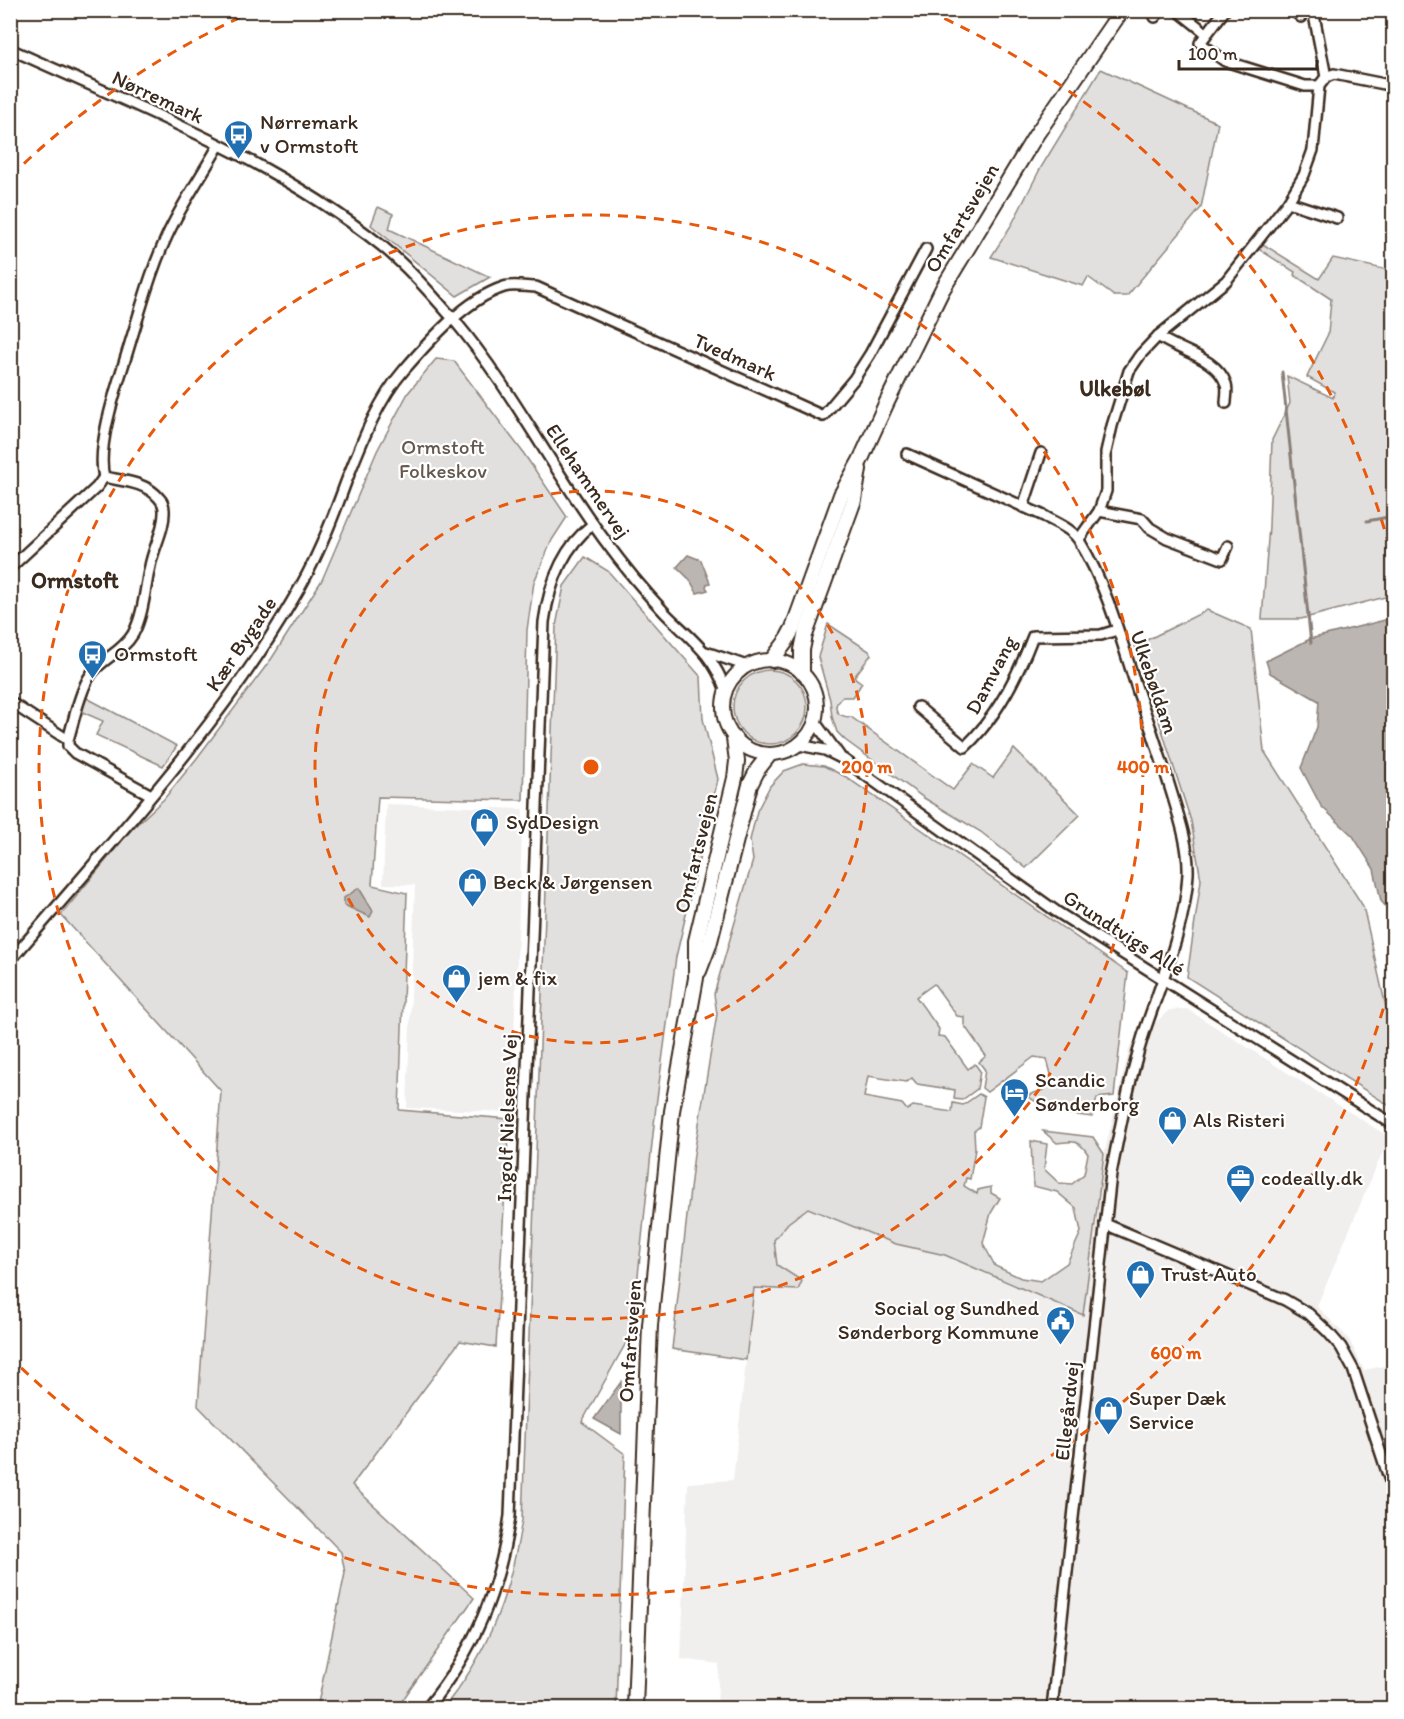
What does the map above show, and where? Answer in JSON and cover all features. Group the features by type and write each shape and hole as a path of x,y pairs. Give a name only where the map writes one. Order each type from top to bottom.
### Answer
{"highway":[{"name":"Omfartsvejen","path":"772,660 793,628 841,495 860,461 942,290 1036,135 1122,10"},
{"name":"Omfartsvejen","path":"802,672 805,635 854,500 860,461"},
{"name":"Omfartsvejen","path":"635,1708 650,1325 672,1111 696,978 696,941 735,778 737,761 734,738"},
{"name":"Omfartsvejen","path":"696,978 709,945 750,785 758,769 769,755"}],"main road":[{"path":"772,660 788,663 802,672 815,692 818,707 815,722 808,736 799,745 782,754 769,755 753,752 734,738 724,719 723,705 726,691 732,680 747,666 772,660"}],"street":[{"path":"1177,10 1206,33"},
{"path":"1225,10 1200,43 1225,61 1305,86 1319,86"},
{"path":"1293,10 1301,17"},
{"path":"1313,10 1326,77"},
{"name":"Nørremark","path":"10,49 219,146 281,178 342,217 383,248 419,281 453,319"},
{"path":"1079,539 1099,511 1106,490 1106,452 1121,393 1130,371 1140,355 1158,336 1226,281 1288,202 1304,175 1313,150 1319,86 1326,77 1334,74 1394,86"},
{"path":"104,477 101,467 102,457 112,404 155,264 168,234 219,146"},
{"path":"1288,202 1337,218"},
{"name":"Tvedmark","path":"453,319 478,301 506,286 536,287 823,416 855,379 926,249"},
{"name":"Ellehammervej","path":"453,319 510,396 593,524 624,567 706,652 721,677 726,691"},
{"name":"Kær Bygade","path":"10,961 152,795 255,660 293,601 326,535 360,447 380,406 402,372 453,319"},
{"path":"1158,336 1168,344 1208,362 1221,373 1227,387 1226,403"},
{"path":"1023,507 1041,453"},
{"name":"Ulkebøldam","path":"907,454 1064,527 1079,539 1099,578 1160,755 1186,849 1188,873 1184,907 1162,980"},
{"path":"10,568 104,477"},
{"path":"104,477 138,484 149,489 159,497 165,507 164,521 133,634 125,645 95,669 89,678 82,693 68,746 75,753 152,795"},
{"path":"1099,511 1142,519 1150,528 1167,538 1222,559 1228,546"},
{"name":"Ingolf Nielsens Vej","path":"428,1708 448,1683 467,1653 483,1620 502,1563 510,1516 544,622 548,597 556,572 574,543 593,524"},
{"name":"Damvang","path":"918,707 965,747 981,733 1021,667 1033,636 1101,634 1117,630"},
{"name":"Ellehammervej","path":"706,652 747,666"},
{"path":"10,702 68,740"},
{"name":"Grundtvigs Allé","path":"815,722 843,759"},
{"name":"Grundtvigs Allé","path":"799,745 825,750 843,759 1057,912 1394,1125"},
{"name":"Ellegårdvej","path":"1052,1708 1105,1224 1119,1130 1142,1039 1162,980"},
{"path":"1105,1224 1285,1300 1309,1314 1341,1347 1353,1370 1394,1494"}],"shaded area":[{"path":"688,555 701,560 710,583 706,587 708,590 697,593 690,580 677,567"},
{"path":"1393,618 1394,774 1388,817 1393,835 1393,915 1381,901 1374,869 1353,836 1321,806 1301,768 1317,727 1319,701 1270,673 1266,661 1310,639"},
{"path":"386,804 523,809 511,1112 407,1108 415,885 383,884"},
{"path":"359,888 373,911 370,917 344,905 344,898"},
{"path":"1187,1009 1389,1137 1317,1306 1349,1339 1364,1370 1393,1364 1393,1708 717,1708 719,1664 681,1659 688,1483 733,1480 754,1288 802,1281 777,1265 774,1240 788,1223 808,1207 896,1244 945,1255 1083,1315 1104,1154 1130,1046 1169,1010"},
{"path":"621,1382 621,1434 594,1419"}],"green space":[{"path":"1101,69 1218,123 1201,208 1127,296 1114,296 1088,277 1083,286 991,257 1012,224 1040,169"},
{"path":"378,207 393,214 389,229 490,277 457,296 371,225"},
{"path":"1261,243 1319,279 1333,258 1393,271 1393,595 1301,619 1262,619 1269,526 1272,440 1290,403 1287,376 1333,398 1334,392 1307,377 1328,334 1331,299 1294,275 1295,272 1257,248"},
{"name":"Ormstoft Folkeskov","path":"436,359 454,361 522,451 567,517 552,540 534,582 527,630 523,800 378,797 372,885 407,893 399,1110 509,1119 496,1347 460,1341 352,1485 474,1598 397,1708 317,1708 345,1573 341,1552 198,1406 221,1091 61,915 131,830 164,799 272,658 322,580 377,451 408,393"},
{"path":"585,557 608,571 701,677 703,719 718,779 676,957 656,1106 632,1332 582,1422 625,1454 616,1708 443,1708 473,1666 496,1620 511,1571 522,1520 556,626 564,586"},
{"path":"1207,610 1251,629 1264,751 1363,906 1393,1038 1393,1108 1187,977 1201,880 1191,821 1135,646"},
{"path":"828,624 869,651 871,655 854,677 862,683 853,697 842,697 837,704 836,708 839,713 851,717 953,790 973,764 993,778 1014,749 1080,815 1026,868 981,832 924,798 845,740 837,732 832,717 830,700 818,657"},
{"path":"770,670 784,673 796,681 804,693 807,707 804,721 796,733 784,741 770,744 756,741 744,733 736,721 733,707 736,693 744,681 756,673"},
{"path":"85,697 177,746 163,766 96,735 103,721 80,711"},
{"path":"803,764 824,766 846,777 1128,973 1114,1096 1097,1098 1092,1117 1055,1112 1026,1096 1043,1090 1053,1082 1047,1059 1034,1057 987,1092 982,1088 985,1070 979,1062 986,1056 964,1025 964,1017 957,1016 934,984 916,997 939,1029 938,1036 945,1037 968,1069 975,1064 980,1071 977,1089 962,1100 954,1099 955,1090 917,1084 912,1078 906,1082 868,1076 864,1097 902,1104 907,1110 913,1106 952,1112 953,1103 963,1105 979,1094 984,1097 979,1127 974,1131 975,1149 970,1179 966,1178 964,1186 977,1194 978,1190 991,1187 991,1193 1000,1198 991,1213 983,1243 995,1266 1021,1278 1041,1281 1067,1263 1081,1232 1076,1208 1057,1192 1033,1186 1031,1141 1047,1144 1044,1169 1059,1183 1072,1184 1084,1174 1088,1154 1078,1143 1057,1143 1043,1131 1093,1137 1104,1154 1083,1315 945,1255 896,1244 808,1208 788,1223 774,1240 777,1265 802,1281 798,1290 754,1288 746,1360 672,1349 694,1154 717,1014 714,994 753,860 750,840 757,811 770,786 784,771"}],"waterway":[{"path":"1282,372 1311,643"},
{"path":"1367,521 1394,516"}],"place":[{"name":"Nørremark v Ormstoft","path":"239,160"},
{"name":"Ormstoft","path":"93,680"},
{"name":"SydDesign","path":"485,848"},
{"name":"Beck & Jørgensen","path":"472,908"},
{"name":"jem & fix","path":"457,1004"},
{"name":"Scandic Sønderborg","path":"1014,1118"},
{"name":"Als Risteri","path":"1172,1146"},
{"name":"codeally.dk","path":"1240,1204"},
{"name":"Trust Auto","path":"1140,1300"},
{"name":"Social og Sundhed Sønderborg Kommune","path":"1060,1346"},
{"name":"Super Dæk Service","path":"1108,1436"}],"district":[{"name":"Ulkebøl","path":"1115,388"},
{"name":"Ormstoft","path":"75,580"}]}
